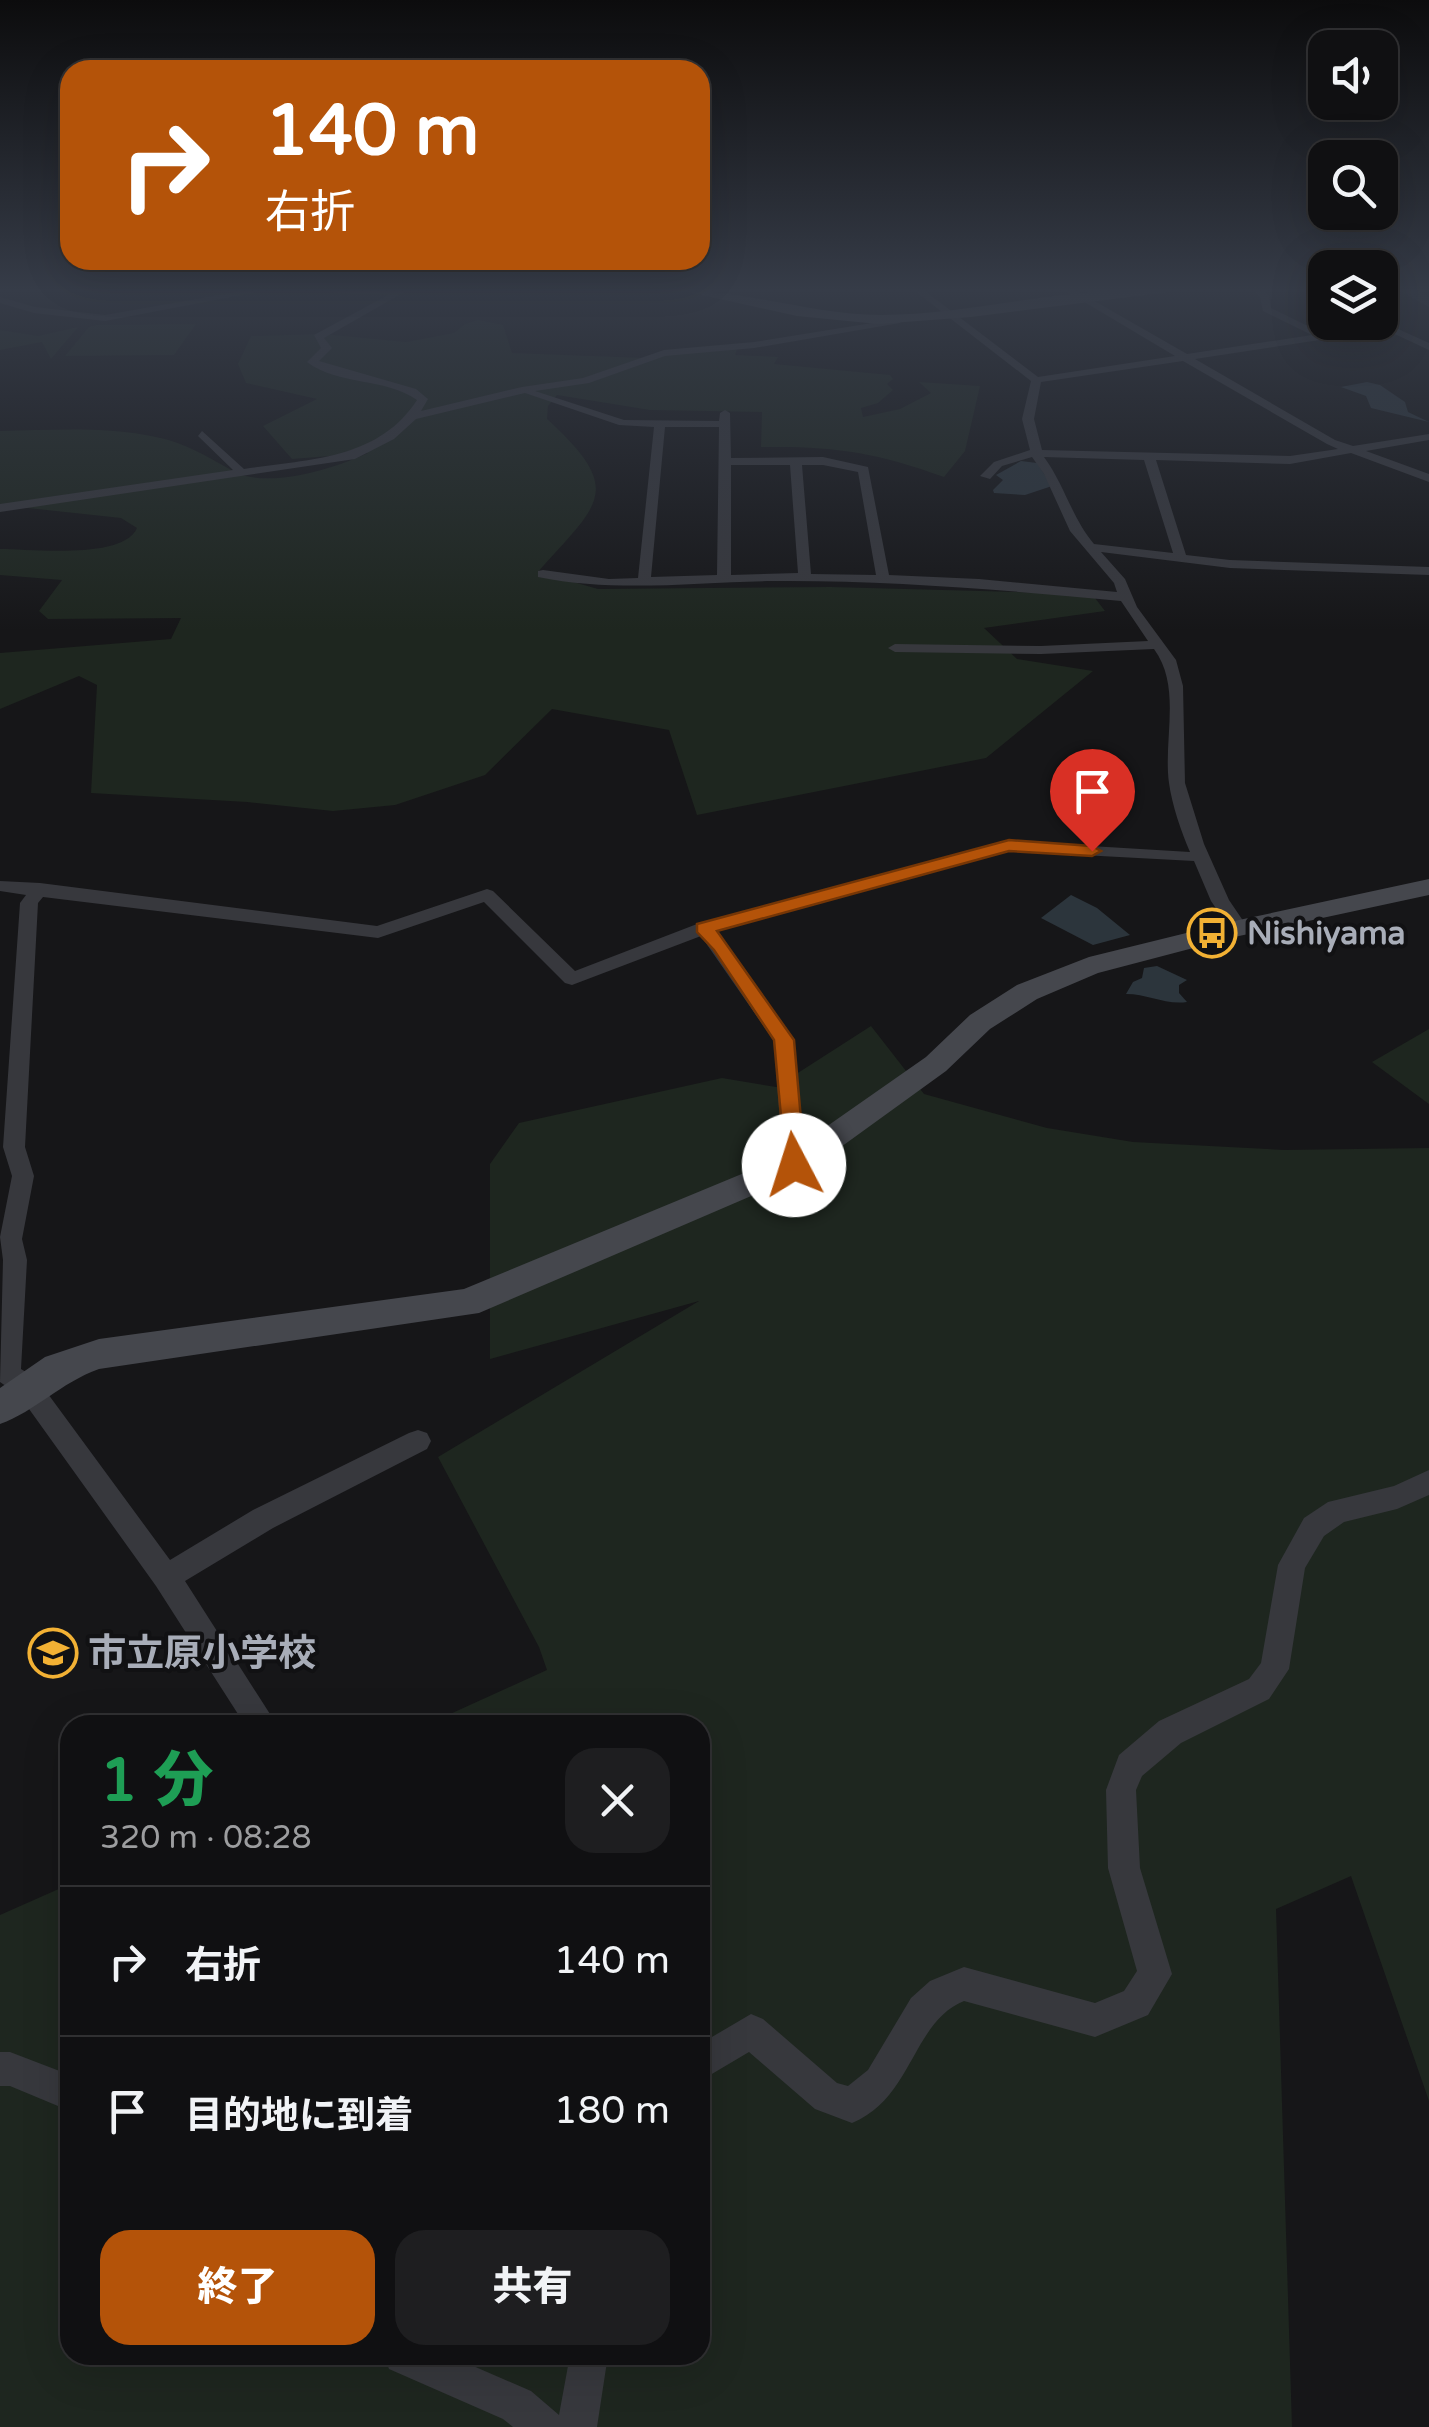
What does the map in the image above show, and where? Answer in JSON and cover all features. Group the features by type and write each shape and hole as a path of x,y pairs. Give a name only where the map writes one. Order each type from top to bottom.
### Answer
{"street":[{"path":"0,508 355,456 390,437 413,416 420,404"},
{"path":"413,416 462,404"},
{"path":"566,404 623,423 726,419 724,580"},
{"path":"1031,404 1028,419 1036,453 1088,548 1120,582 1124,597 1170,660 1176,686 1178,783 1188,820 1220,900 1239,928"},
{"path":"1269,404 1353,452 1429,478"},
{"path":"644,583 660,423"},
{"path":"202,434 240,471"},
{"path":"986,476 998,464 1024,453 1264,460 1353,452 1429,437"},
{"path":"1149,457 1181,559"},
{"path":"726,462 823,461 864,470 883,580"},
{"path":"796,462 805,580"},
{"path":"1088,548 1272,566 1429,570"},
{"path":"543,574 593,582 774,577 979,583 1124,597"},
{"path":"895,648 1041,650 1157,646"},
{"path":"0,886 378,932 487,894 572,980 704,928 1009,846 1190,857"},
{"path":"40,888 28,902 14,1148 23,1176 11,1239 15,1260 8,1374 28,1387 166,1577 256,1715"},
{"path":"0,1408 58,1368 99,1354 468,1302 794,1165 936,1064 980,1022 1027,992 1088,966 1239,928 1429,888"},
{"path":"704,928 720,945 784,1040 794,1165"},
{"path":"166,1577 262,1519 418,1441"},
{"path":"710,2058 751,2031 827,2097 852,2105 880,2082 923,2010 942,1993 964,1984 1095,2020 1136,2004 1155,1974 1124,1868 1121,1790 1130,1766 1146,1748 1170,1732 1259,1689 1274,1669 1292,1564 1314,1527 1337,1510 1397,1497 1429,1482"},
{"path":"0,2068 60,2089"},
{"path":"425,2365 517,2405 544,2427"},
{"path":"578,2427 587,2365"}],"shaded area":[{"path":"306,404 549,404 547,419 588,464 595,481 595,497 576,529 538,572 598,589 831,587 1092,594 1105,611 984,628 1017,659 1093,671 986,758 697,815 669,730 552,709 485,775 395,805 333,811 91,793 97,685 79,676 0,709 0,653 171,639 181,618 48,619 39,611 62,580 0,575 0,549 96,549 128,538 137,528 121,518 0,505 0,431 78,429 156,437 196,451 233,471 264,478 301,475 368,453 292,459 263,426"},
{"path":"614,404 874,404 861,408 863,417 909,404 976,404 965,451 944,477 854,452 761,447 762,412 650,410"},
{"path":"1369,404 1406,404 1408,412 1429,422 1371,408"},
{"path":"1021,461 1037,463 1052,486 1025,495 994,493 1003,480 996,475"},
{"path":"1071,895 1097,908 1130,935 1093,945 1041,918"},
{"path":"1157,966 1187,980 1179,985 1179,993 1187,1002 1126,994 1133,982 1142,978 1144,968"},
{"path":"871,1026 924,1094 1047,1128 1133,1142 1284,1150 1429,1148 1429,2101 1351,1876 1276,1909 1292,2427 0,2427 0,1915 60,1888 60,2365 710,2365 710,1715 448,1715 547,1670 539,1647 438,1457 699,1301 490,1359 490,1164 519,1123 722,1078 776,1087"},
{"path":"1429,1029 1429,1104 1372,1062"}],"place":[{"name":"Nishiyama","path":"1212,933"},
{"name":"市立原小学校","path":"53,1653"}],"route":[{"path":"794,1165 784,1040 720,945 704,928 1009,846 1092,851"}]}
